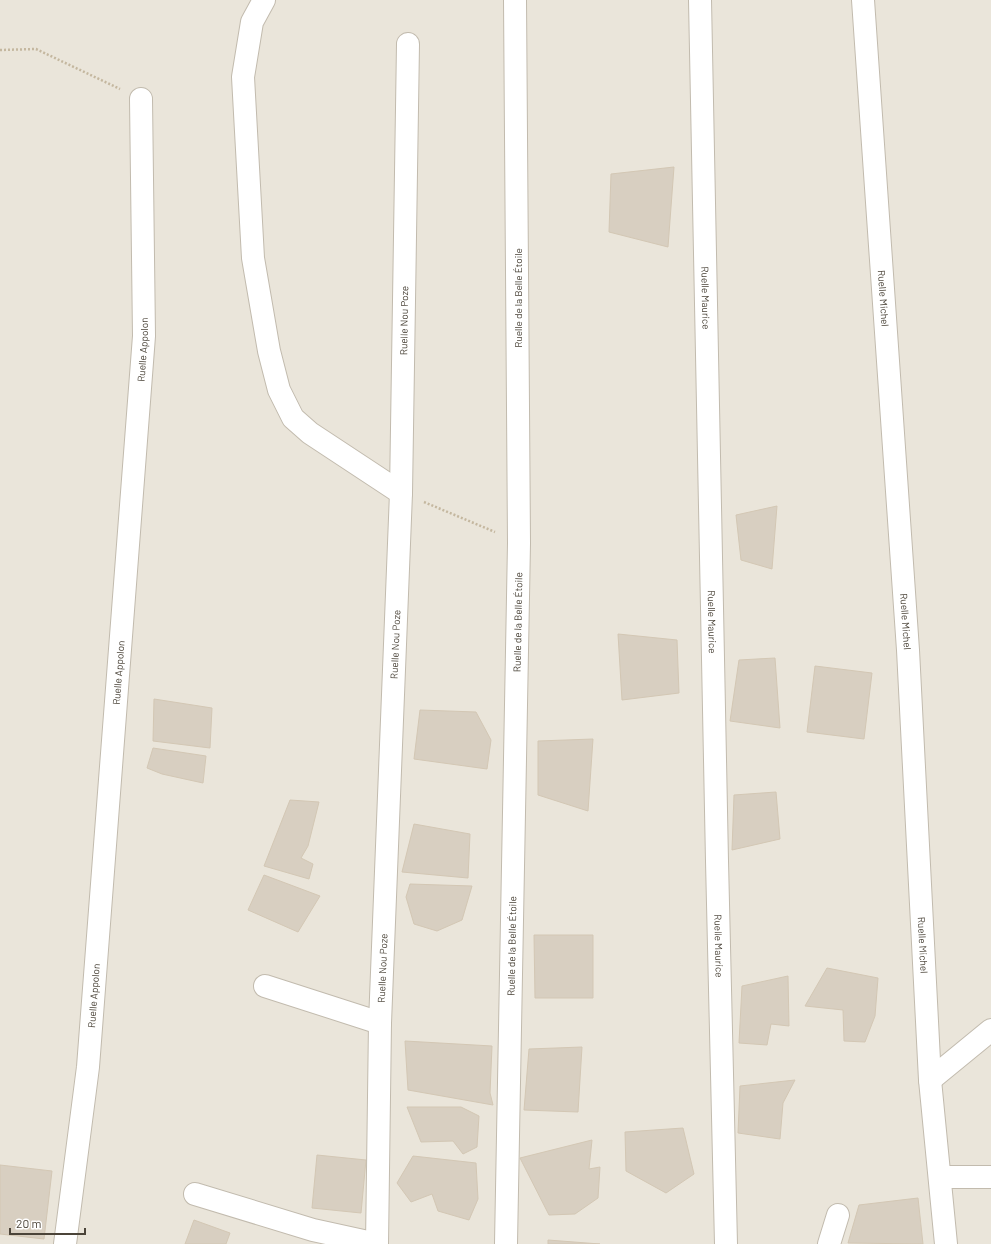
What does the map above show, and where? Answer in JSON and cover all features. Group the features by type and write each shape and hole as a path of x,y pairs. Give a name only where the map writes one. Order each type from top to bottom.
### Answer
{"street":[{"path":"264,0 252,22 243,84 253,258 269,351 279,390 293,418 310,433 401,493"},
{"name":"Ruelle de la Belle Étoile","path":"506,1244 519,543 515,0"},
{"name":"Ruelle Maurice","path":"700,0 726,1244"},
{"name":"Ruelle Michel","path":"863,0 908,650 930,1080 946,1244"},
{"name":"Ruelle Nou Poze","path":"377,1244 380,1023 401,493 408,44"},
{"name":"Ruelle Appolon","path":"65,1244 88,1067 144,336 141,99"},
{"path":"265,986 380,1023"},
{"path":"930,1080 991,1030"},
{"path":"940,1177 991,1177"},
{"path":"195,1194 313,1230 377,1244"},
{"path":"829,1244 838,1215"}],"path":[{"path":"0,50 36,49 141,99"},
{"path":"401,493 519,543"}],"shaded area":[{"path":"0,0 991,0 991,1244 0,1244"}],"building":[{"path":"674,167 668,247 609,232 611,174"},
{"path":"777,506 772,569 741,560 736,515"},
{"path":"618,634 677,640 679,693 622,700"},
{"path":"775,658 780,728 730,721 739,660"},
{"path":"815,666 872,673 864,739 807,732"},
{"path":"154,699 212,708 210,748 153,741"},
{"path":"420,710 476,712 491,740 487,769 414,759"},
{"path":"593,739 588,811 538,795 538,741"},
{"path":"153,748 206,756 203,783 162,774 147,768"},
{"path":"776,792 780,839 732,850 734,795"},
{"path":"290,800 319,802 308,846 301,858 313,864 309,879 264,866"},
{"path":"414,824 470,834 468,878 402,872"},
{"path":"264,875 320,896 298,932 248,910"},
{"path":"410,884 472,886 462,920 437,931 414,924 406,897"},
{"path":"534,935 593,935 593,998 535,998"},
{"path":"827,968 878,978 875,1016 865,1042 844,1041 843,1010 805,1006"},
{"path":"788,976 789,1026 771,1024 767,1045 739,1043 742,986"},
{"path":"405,1041 492,1046 490,1093 493,1105 408,1090"},
{"path":"582,1047 578,1112 524,1110 529,1049"},
{"path":"795,1080 783,1103 780,1139 738,1133 740,1086"},
{"path":"407,1107 461,1107 479,1116 477,1147 463,1154 453,1141 421,1142"},
{"path":"683,1128 694,1174 666,1193 626,1171 625,1132"},
{"path":"592,1140 589,1169 600,1167 598,1198 575,1214 549,1215 520,1158"},
{"path":"317,1155 366,1160 361,1213 312,1208"},
{"path":"413,1156 476,1163 478,1199 469,1220 438,1211 432,1194 411,1202 397,1183"},
{"path":"0,1165 52,1171 44,1239 0,1234"},
{"path":"918,1198 923,1244 848,1243 859,1205"},
{"path":"194,1220 230,1233 226,1244 185,1244"},
{"path":"548,1240 600,1244 548,1244"}]}
